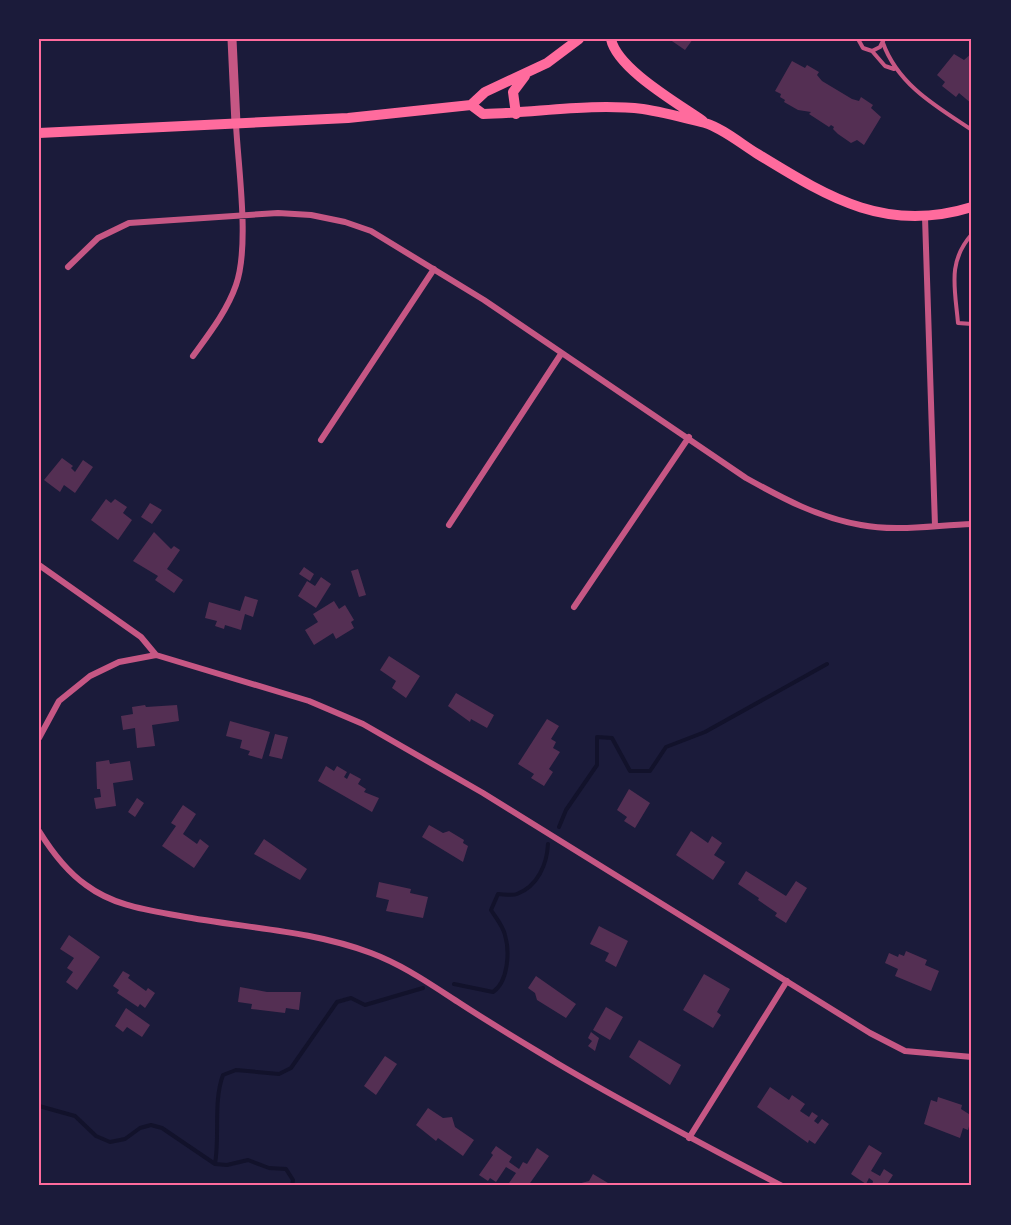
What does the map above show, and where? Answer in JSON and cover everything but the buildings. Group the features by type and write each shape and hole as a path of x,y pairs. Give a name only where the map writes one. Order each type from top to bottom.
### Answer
{"main road":[{"path":"39,133 412,113 471,105 485,92 528,74 579,39"},
{"path":"611,39 613,47 640,75 709,124 842,202 885,214 925,217 972,207"},
{"path":"516,114 513,92 528,74"},
{"path":"471,105 483,114 642,109 709,124"}],"street":[{"path":"193,356 216,324 236,285 241,252 232,39"},
{"path":"68,267 98,238 129,223 241,214 311,215 345,222 372,231 434,269 689,437 746,478 786,500 822,515 862,526 972,524"},
{"path":"925,217 935,526"},
{"path":"321,440 434,269"},
{"path":"449,525 561,354"},
{"path":"574,608 689,437"},
{"path":"39,566 141,637 156,655"},
{"path":"39,738 59,700 82,681 101,668 156,655 309,701 363,724 483,794 870,1033 905,1051 972,1057"},
{"path":"39,831 56,857 74,876 109,899 153,912 328,940 372,953 428,981 555,1062 689,1138 782,1186"},
{"path":"689,1138 787,981"}],"lane":[{"path":"858,39 863,48 872,51 885,66 895,69"},
{"path":"872,51 884,41 895,69 927,101 972,130"},
{"path":"972,234 960,248 954,271 958,323 972,324"}],"waterway":[{"path":"559,827 566,810 597,765 597,737 612,738 630,771 650,771 666,747 705,732 827,664"},
{"path":"454,984 493,992 498,987 505,974 507,942 501,925 491,910 498,894 517,894 531,886 540,874 546,859 548,844"},
{"path":"215,1164 217,1107 223,1075 236,1070 279,1074 291,1068 337,1002 351,998 365,1005 423,988"},
{"path":"39,1106 75,1116 96,1136 110,1142 125,1139 140,1128 151,1125 162,1128 215,1164 227,1165 248,1160 269,1168 286,1169 293,1180 292,1186"}]}
